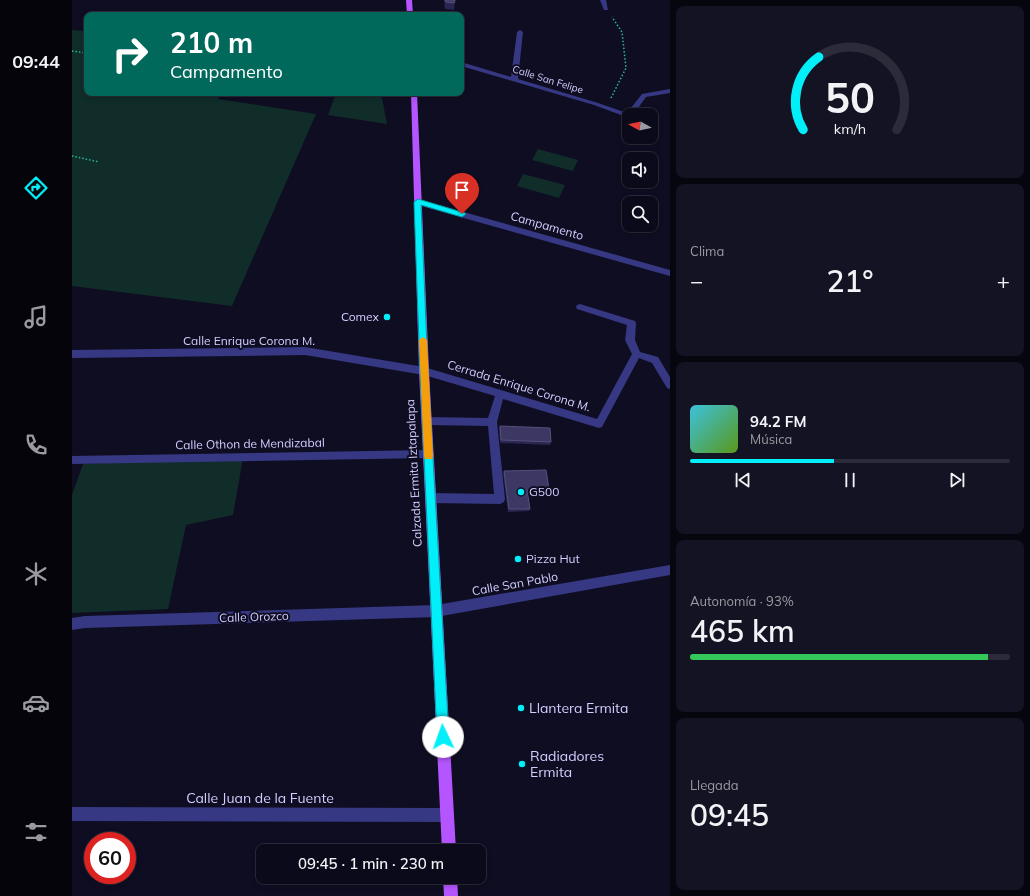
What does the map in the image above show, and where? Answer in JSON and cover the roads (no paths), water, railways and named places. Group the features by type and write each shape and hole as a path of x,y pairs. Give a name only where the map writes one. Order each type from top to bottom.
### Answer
{"main road":[{"path":"409,0 410,12"},
{"name":"Calzada Ermita Iztapalapa","path":"414,96 424,371 449,844"},
{"path":"450,884 451,896"}],"street":[{"path":"603,0 606,9"},
{"path":"514,80 520,32"},
{"name":"Calle San Felipe","path":"464,65 622,113"},
{"path":"634,108 644,95 670,91"},
{"name":"Campamento","path":"418,202 670,273"},
{"path":"580,306 632,323 630,340 637,354 655,360 670,385"},
{"name":"Calle Enrique Corona M.","path":"72,354 305,351 424,371"},
{"name":"Cerrada Enrique Corona M.","path":"424,371 599,424 637,354"},
{"path":"431,498 500,499 492,422 500,394"},
{"path":"427,421 492,422"},
{"name":"Calle Othon de Mendizabal","path":"72,460 428,454"},
{"name":"Calle San Pablo","path":"436,611 670,570"},
{"name":"Calle Orozco","path":"72,624 86,622 436,611"},
{"name":"Calle Juan de la Fuente","path":"72,814 447,815"}],"place":[{"name":"Comex","path":"387,317"},
{"name":"G500","path":"521,492"},
{"name":"Pizza Hut","path":"518,559"},
{"name":"Llantera Ermita","path":"521,708"},
{"name":"Radiadores Ermita","path":"522,764"}]}
